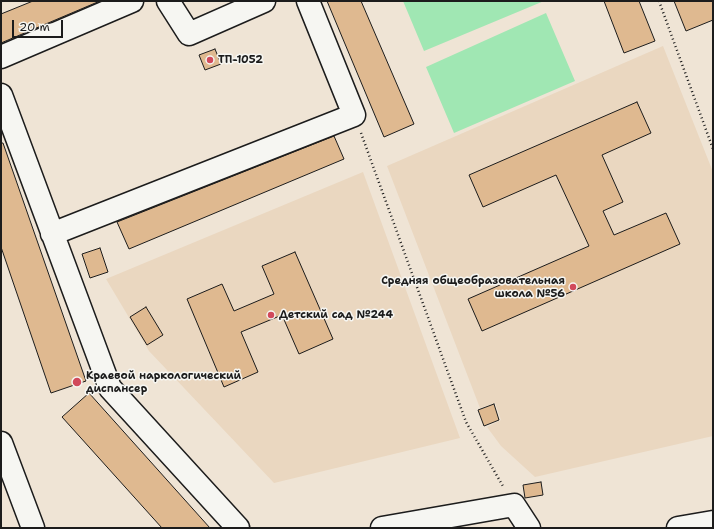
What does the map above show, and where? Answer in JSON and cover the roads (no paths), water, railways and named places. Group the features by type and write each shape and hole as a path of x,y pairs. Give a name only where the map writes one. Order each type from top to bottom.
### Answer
{"street":[{"path":"1,57 132,1"},
{"path":"168,1 189,34 264,1"},
{"path":"52,234 354,116 308,1"},
{"path":"1,94 110,388 238,528"},
{"path":"1,443 34,528"},
{"path":"382,528 514,505 529,528"},
{"path":"678,528 713,522"}],"place":[{"name":"ТП-1052","path":"210,60"},
{"name":"Средняя общеобразовательная школа №56","path":"573,287"},
{"name":"Детский сад №244","path":"271,315"},
{"name":"Краевой наркологический диспансер","path":"77,382"}]}
